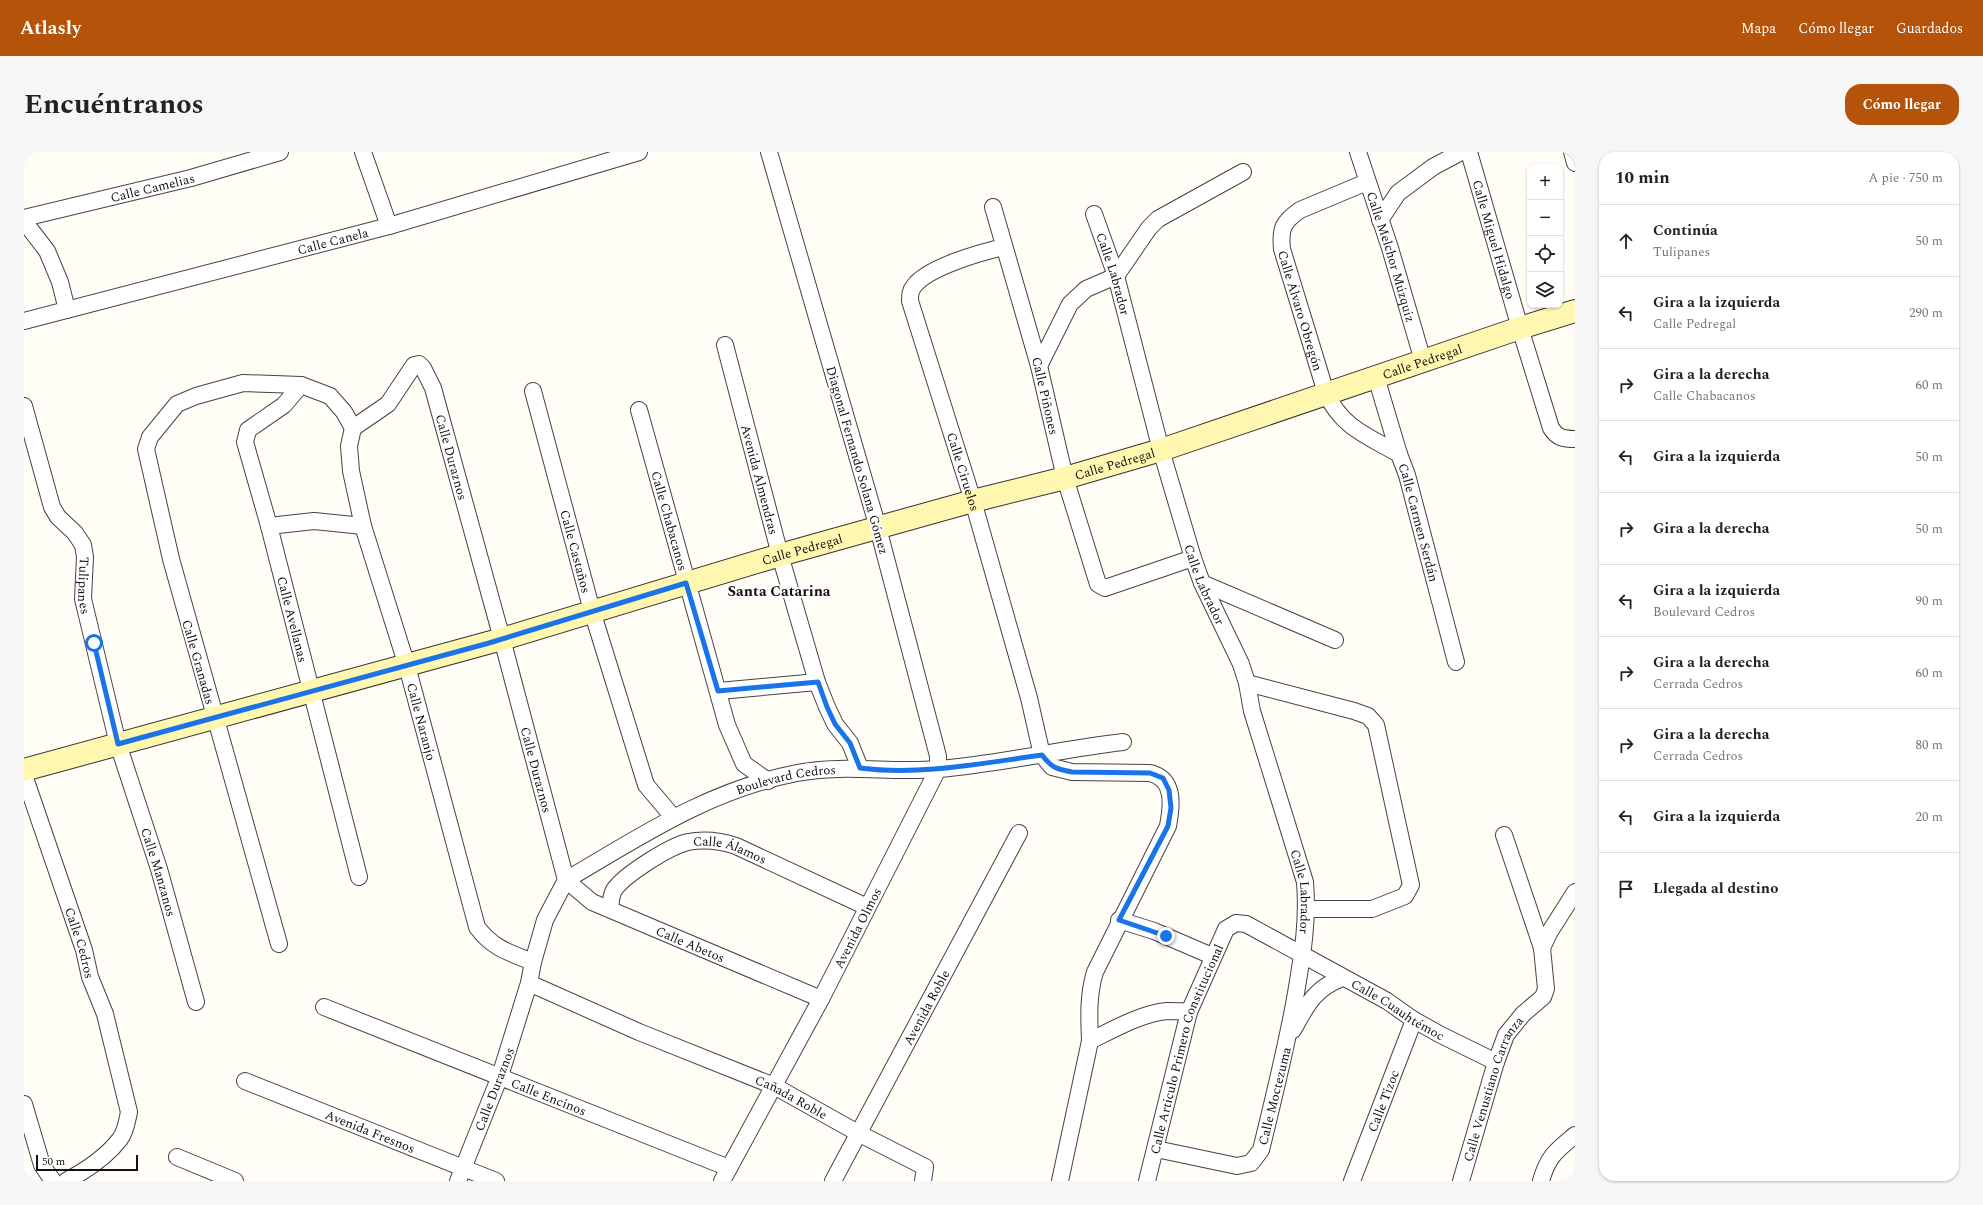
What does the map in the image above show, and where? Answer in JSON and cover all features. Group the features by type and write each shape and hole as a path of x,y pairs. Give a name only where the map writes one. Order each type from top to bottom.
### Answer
{"street":[{"name":"Calle Camelias","path":"24,218 191,178 280,152"},
{"path":"363,152 389,226"},
{"name":"Calle Canela","path":"24,321 389,226 639,152"},
{"name":"Diagonal Fernando Solana Gómez","path":"769,152 878,528 938,756 938,769"},
{"name":"Calle Melchor Múzquiz","path":"1358,152 1423,361"},
{"path":"1380,220 1398,193 1433,167 1461,152"},
{"name":"Calle Miguel Hidalgo","path":"1469,152 1520,328 1552,428 1556,435 1565,439 1575,439"},
{"path":"1572,152 1575,163"},
{"path":"1038,366 1070,304 1086,289 1116,276 1149,228 1158,219 1243,172"},
{"name":"Calle Álvaro Obregón","path":"1326,393 1282,249 1282,227 1290,217 1300,210 1367,182"},
{"name":"Calle Piñones","path":"993,206 1038,366 1065,478 1098,584 1105,588 1193,558"},
{"name":"Calle Labrador","path":"1094,214 1116,276 1162,450 1193,558 1202,583 1241,664 1247,683 1252,711 1305,882 1308,909 1303,954"},
{"path":"24,221 47,251 60,282 67,310"},
{"name":"Calle Ciruelos","path":"1004,246 970,256 920,279 913,286 910,293 910,301 972,501 1029,698 1042,755"},
{"name":"Calle Pedregal","path":"24,770 407,666 502,639 780,555 972,501 1065,478 1162,450 1326,393 1575,311"},
{"name":"Avenida Almendras","path":"725,345 780,555 818,682 835,724 850,743 860,768"},
{"name":"Calle Duraznos","path":"353,428 388,404 410,370 419,364 423,368 432,388 502,639 566,880 544,920 529,983 500,1076 460,1174"},
{"path":"1376,377 1399,454"},
{"name":"Calle Granadas","path":"279,944 171,559 146,449 150,437 177,404 196,396 243,383 301,385"},
{"path":"301,385 330,396 344,412 353,428"},
{"name":"Calle Avellanas","path":"301,385 284,405 248,430 245,442 269,526 359,877"},
{"name":"Calle Castaños","path":"533,391 592,611 646,785 673,817"},
{"name":"Calle Carmen Serdán","path":"1326,393 1334,409 1349,426 1399,454 1407,475 1456,662"},
{"name":"Tulipanes","path":"24,406 52,507 58,517 75,533 83,545 85,558 83,599 118,744"},
{"name":"Calle Chabacanos","path":"639,410 686,583 727,725 744,764 768,781"},
{"name":"Calle Naranjo","path":"353,428 349,446 351,471 363,526 407,666 477,927 485,939 498,948 533,962"},
{"path":"269,526 314,521 363,526"},
{"path":"1202,583 1335,640"},
{"path":"718,691 818,682"},
{"path":"1247,683 1354,711 1368,716 1376,725 1411,885 1405,896 1372,909 1308,909"},
{"name":"Boulevard Cedros","path":"566,880 673,817 702,803 768,781 804,772 860,768 884,771 938,769 1042,755 1085,746 1123,742"},
{"name":"Calle Manzanos","path":"118,744 159,869 196,1002"},
{"path":"1042,755 1052,767 1072,772 1150,773 1163,778 1169,790 1171,808 1168,826 1119,920 1095,972 1090,989 1088,1006 1090,1041 1084,1062 1060,1181"},
{"name":"Avenida Olmos","path":"774,1086 821,999 938,769"},
{"name":"Calle Cedros","path":"24,774 84,950 90,977 105,1014 129,1112 127,1124 121,1138 82,1173 66,1181"},
{"name":"Avenida Roble","path":"833,1181 1019,833"},
{"path":"1504,835 1542,948"},
{"name":"Calle Álamos","path":"610,908 611,895 614,889 624,879 674,847 688,842 706,841 723,842 736,846 867,907"},
{"name":"Calle Abetos","path":"566,880 592,902 610,908 821,999"},
{"path":"1542,948 1549,932 1575,892"},
{"path":"1119,920 1154,931 1212,956"},
{"name":"Calle Cuauhtémoc","path":"1236,923 1246,924 1303,954 1342,978 1387,1001 1414,1020 1496,1062"},
{"name":"Calle Articulo Primero Constitucional","path":"1147,1181 1189,1012 1212,956 1226,929 1236,923"},
{"name":"Calle Venustiano Carranza","path":"1461,1181 1496,1062 1506,1035 1523,1014 1543,997 1546,989 1542,948"},
{"name":"Calle Moctezuma","path":"1156,1149 1237,1166 1251,1163 1261,1150 1288,1039 1303,954"},
{"path":"1288,1039 1316,992 1329,983 1342,978"},
{"name":"Cañada Roble","path":"529,983 639,1032 774,1086 858,1133 925,1167 923,1181"},
{"name":"Calle Encinos","path":"324,1007 500,1076 726,1175"},
{"path":"1090,1041 1150,1015 1166,1011 1189,1012"},
{"name":"Calle Tizoc","path":"1352,1181 1414,1020"},
{"name":"Avenida Fresnos","path":"245,1081 460,1174 496,1181"},
{"path":"726,1175 774,1086"},
{"path":"24,1104 42,1165 53,1181"},
{"path":"1542,1181 1545,1166 1550,1158 1575,1135"},
{"path":"177,1157 235,1181"}],"district":[{"name":"Santa Catarina","path":"779,591"}],"route":[{"path":"94,643 118,744 215,719 489,643 686,583 718,691 818,682 835,724 850,743 860,768 884,771 938,769 1042,755 1052,767 1072,772 1150,773 1163,778 1169,790 1171,808 1168,826 1119,920 1166,936"}]}
